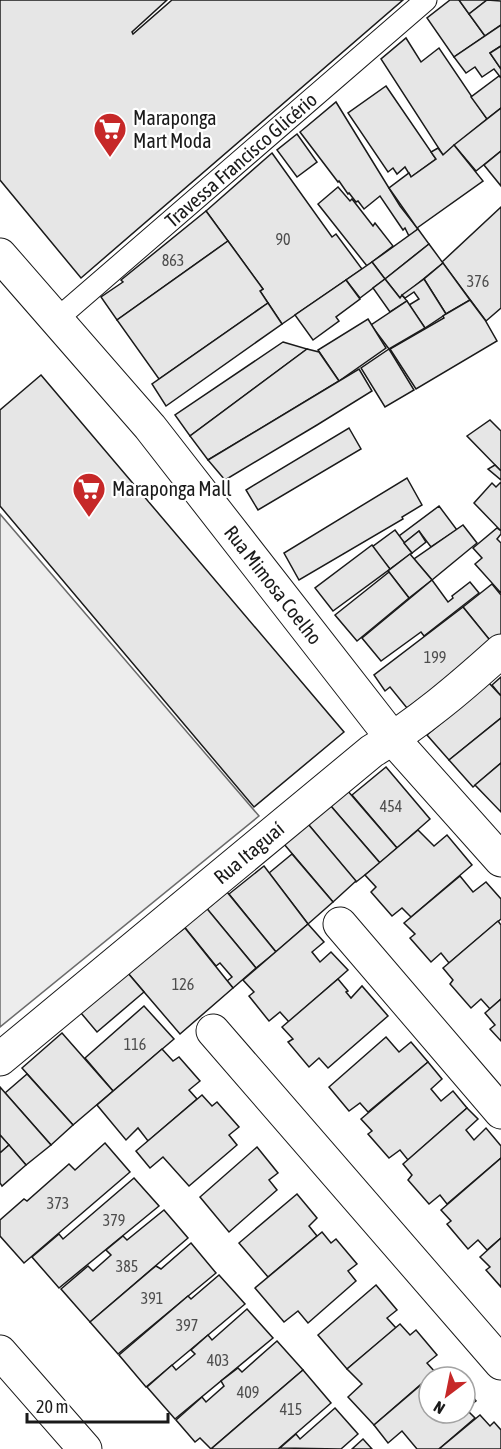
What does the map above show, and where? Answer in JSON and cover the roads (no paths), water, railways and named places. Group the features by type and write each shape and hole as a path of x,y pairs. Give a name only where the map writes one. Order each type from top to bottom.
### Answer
{"street":[{"name":"Rua Mimosa Coelho","path":"0,255 150,427 393,739 501,860"},
{"name":"Rua Itaguaí","path":"0,1059 372,751 393,739 501,651"},
{"path":"340,924 501,1112"},
{"path":"213,1031 501,1363"},
{"path":"0,1353 86,1449"}],"lane":[{"name":"Travessa Francisco Glicério","path":"57,319 426,0"}],"place":[{"name":"Maraponga Mart Moda","path":"110,158"},
{"name":"Maraponga Mall","path":"89,518"}]}
